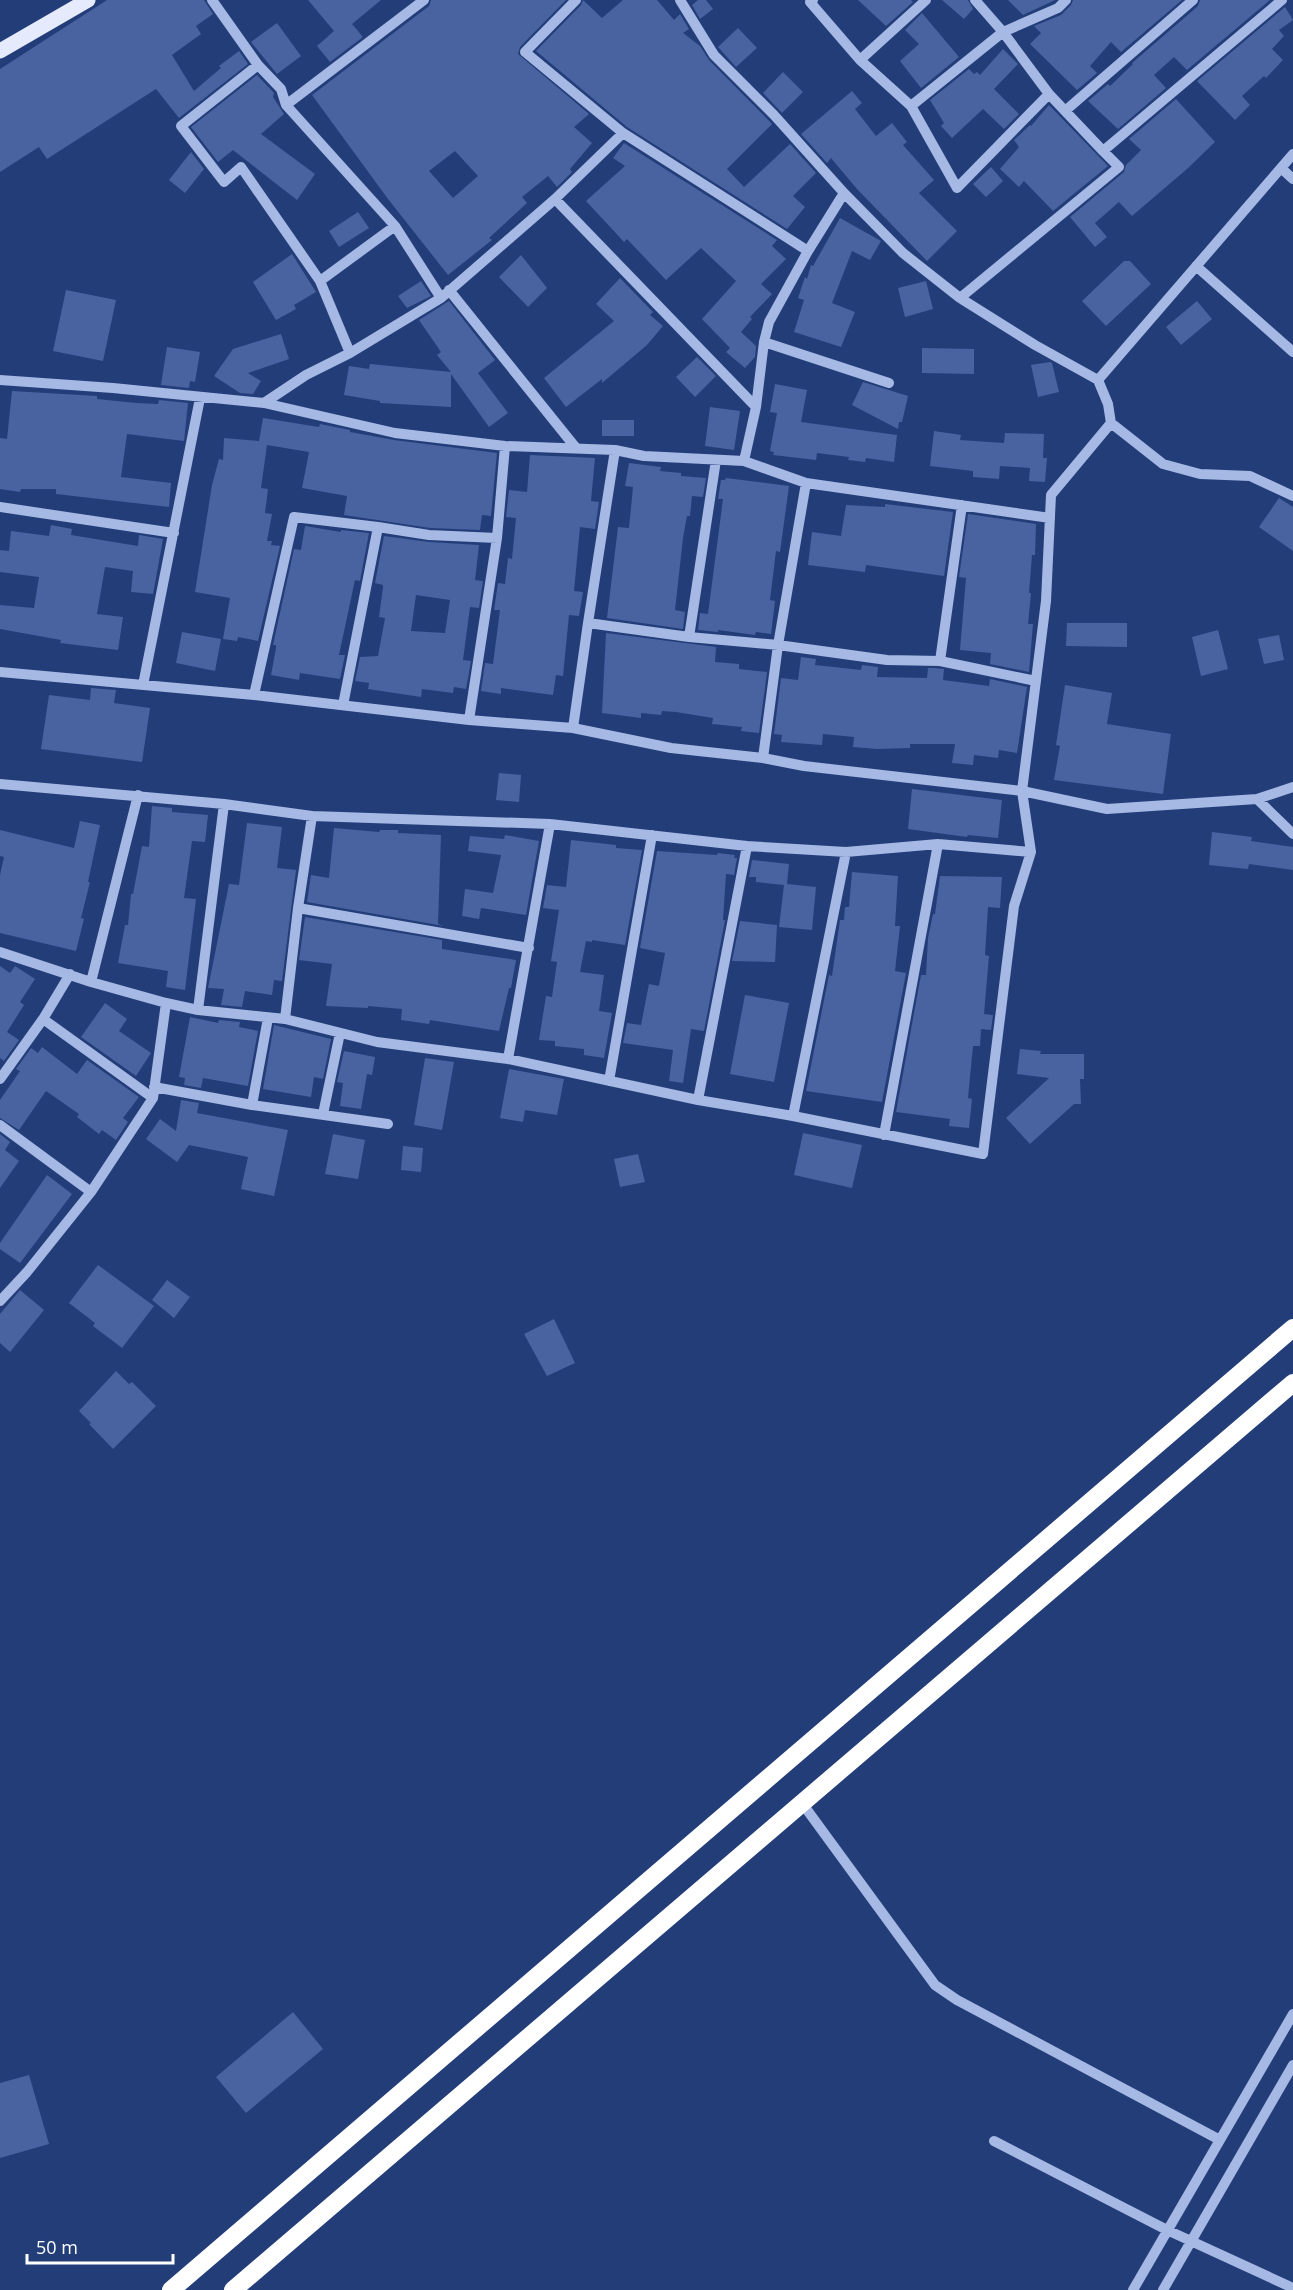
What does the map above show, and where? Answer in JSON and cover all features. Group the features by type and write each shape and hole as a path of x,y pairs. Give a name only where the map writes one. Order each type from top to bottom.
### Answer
{"highway":[{"path":"171,2290 1293,1328"},
{"path":"233,2290 1293,1383"}],"main road":[{"path":"0,51 88,0"}],"street":[{"path":"212,0 258,65 281,89 286,105 395,226 445,294 576,448"},
{"path":"286,105 424,0"},
{"path":"576,0 525,52 623,133 808,251"},
{"path":"680,0 714,55 774,115 903,254 960,298 1035,345 1098,380 1108,404 1111,423 1163,464 1200,474 1250,476 1293,496"},
{"path":"813,0 810,3 860,60 911,106 957,188 1049,94"},
{"path":"860,60 926,0"},
{"path":"960,298 1119,167 1049,94 1003,32 975,0"},
{"path":"911,106 1003,32 1058,8 1066,0"},
{"path":"1065,111 1193,0"},
{"path":"1103,151 1282,0"},
{"path":"258,65 181,126 224,182 241,167 320,281 350,353"},
{"path":"264,404 306,375 350,353 445,294 555,199 623,133"},
{"path":"1098,380 1293,154"},
{"path":"1281,168 1293,179"},
{"path":"744,461 756,407 764,342 769,322 808,251 844,193"},
{"path":"555,199 756,407"},
{"path":"320,281 395,226"},
{"path":"1196,266 1293,352"},
{"path":"764,342 889,383"},
{"path":"0,380 113,388 264,404 395,433 505,446 615,450 644,456 744,461 806,483 1050,518"},
{"path":"143,685 200,398"},
{"path":"0,952 166,1004 198,1010 285,1019 377,1042 508,1059 698,1100 793,1116 983,1154 1014,906 1031,852 1022,791 1046,601 1051,495 1111,423"},
{"path":"469,720 497,538 505,446"},
{"path":"573,728 615,450"},
{"path":"688,637 716,460"},
{"path":"763,758 778,645 806,483"},
{"path":"940,661 962,505"},
{"path":"0,507 174,533"},
{"path":"254,695 294,517 378,526 429,535 497,538"},
{"path":"343,705 378,526"},
{"path":"588,623 887,660 940,661 1036,681"},
{"path":"0,672 254,695 469,720 573,728 671,747 763,758 804,766 1022,791 1107,810 1257,799 1293,788"},
{"path":"0,784 138,795 312,816 550,824 747,846 846,852 938,844 1031,852"},
{"path":"91,982 138,795"},
{"path":"1257,799 1293,834"},
{"path":"198,1010 224,804"},
{"path":"285,1019 312,816"},
{"path":"508,1059 550,824"},
{"path":"609,1082 652,835"},
{"path":"884,1135 938,844"},
{"path":"698,1100 747,846"},
{"path":"793,1116 846,852"},
{"path":"298,908 529,948"},
{"path":"1,1076 43,1019 70,974"},
{"path":"0,1302 91,1192 153,1098 166,1004"},
{"path":"252,1105 268,1018"},
{"path":"43,1019 153,1098"},
{"path":"323,1114 340,1033"},
{"path":"154,1086 252,1105 388,1124"},
{"path":"0,1125 91,1192"},
{"path":"802,1803 935,1985 957,2000 1220,2140"},
{"path":"1133,2290 1293,2014"},
{"path":"1163,2290 1293,2065"},
{"path":"994,2141 1167,2230 1293,2288"}],"building":[{"path":"107,0 204,0 213,14 196,26 201,34 172,55 194,91 221,68 219,66 239,51 248,64 179,118 156,89 47,159 39,147 0,172 0,69"},
{"path":"308,0 381,0 352,24 363,37 330,62 317,46 334,31"},
{"path":"431,0 566,0 520,47 518,54 589,114 574,127 592,143 570,169 572,172 557,187 548,176 522,197 527,203 489,238 492,240 448,275 388,199 312,95 429,6","holes":["455,151 478,176 453,198 429,171"]},
{"path":"583,0 602,18 623,0 657,0 674,20 680,14 689,29 683,33 700,46 709,60 772,124 727,169 744,187 790,144 816,173 793,196 805,207 787,229 627,127 536,51 581,5"},
{"path":"698,0 706,0 713,9 700,19 692,5"},
{"path":"858,0 911,0 913,2 886,26"},
{"path":"942,0 968,0 973,9 964,19"},
{"path":"1008,0 1055,0 1023,15"},
{"path":"1073,0 1182,0 1121,52 1111,42 1090,66 1097,73 1077,90 1030,44 1041,33 1034,26 1061,15"},
{"path":"1200,0 1270,0 1187,70 1174,57 1154,75 1166,88 1118,129 1088,101 1108,84 1110,86 1132,63 1198,6"},
{"path":"1285,7 1293,20 1279,30 1284,36 1272,49 1283,60 1266,78 1264,76 1242,96 1250,105 1235,120 1197,81"},
{"path":"922,13 959,57 921,88 900,61 919,44 905,30"},
{"path":"277,23 301,56 277,74 251,42"},
{"path":"738,28 757,48 736,67 718,47"},
{"path":"1003,49 1018,64 994,89 1019,114 1004,129 983,109 952,138 941,126 944,123 930,100 969,69 974,74 977,72 980,75"},
{"path":"783,72 803,92 782,113 763,93"},
{"path":"257,75 274,93 273,97 284,114 261,134 315,174 297,200 233,150 218,162 191,127"},
{"path":"852,91 862,103 855,109 876,136 892,123 907,142 903,145 934,180 919,193 957,231 927,261 857,189 831,158 827,163 801,134"},
{"path":"1176,99 1215,142 1132,216 1119,202 1095,223 1107,237 1095,247 1070,217 1124,172 1126,165 1141,150 1129,139"},
{"path":"1049,105 1108,166 1053,211 1024,181 1019,187 1000,169 1019,147 1014,140 1031,126"},
{"path":"624,143 777,240 772,246 786,259 761,284 772,294 750,317 752,319 741,332 756,346 755,357 745,368 726,352 730,348 702,319 736,281 701,248 666,280 627,239 624,242 586,201 625,166 613,158"},
{"path":"191,152 204,169 185,193 169,180"},
{"path":"991,167 1003,181 986,197 973,184"},
{"path":"358,212 369,228 339,247 329,231"},
{"path":"840,218 881,241 870,260 852,251 832,303 855,312 841,347 794,332 804,300 798,298 805,277 807,279 811,265 813,266"},
{"path":"292,254 316,292 294,305 296,309 276,320 253,282"},
{"path":"521,255 547,288 528,307 499,277"},
{"path":"1124,261 1130,261 1151,284 1106,326 1082,301"},
{"path":"620,278 653,312 650,315 663,326 647,345 602,383 602,379 566,407 544,378 614,321 596,304"},
{"path":"421,281 431,296 407,308 398,296"},
{"path":"926,281 933,309 905,317 898,288"},
{"path":"66,290 116,300 103,361 53,351"},
{"path":"449,301 495,360 478,373 508,413 489,427 451,374 451,407 380,403 380,401 344,395 349,366 369,369 370,364 451,372 437,355 441,352 419,320"},
{"path":"1197,301 1212,319 1181,345 1166,327"},
{"path":"281,334 289,359 248,373 261,381 253,394 240,393 214,376 233,349"},
{"path":"167,347 200,352 195,382 190,381 189,388 161,385"},
{"path":"922,348 974,349 974,374 922,373"},
{"path":"697,357 716,376 695,397 676,377"},
{"path":"1050,362 1059,392 1038,397 1031,365"},
{"path":"863,382 908,396 898,429 852,405"},
{"path":"775,384 807,390 801,422 897,435 894,462 866,458 865,462 848,460 849,457 817,453 816,460 773,455 774,452 770,451 777,413 770,412"},
{"path":"12,391 97,396 97,399 136,403 158,404 159,400 188,403 184,441 127,434 121,477 171,483 169,507 56,494 56,489 21,489 20,492 0,489 0,438 7,439"},
{"path":"710,407 740,411 734,450 705,446"},
{"path":"263,418 319,427 320,424 394,440 497,453 491,516 482,515 480,530 430,528 344,515 347,496 302,488 309,452 267,445 261,488 268,489 265,513 272,514 267,541 272,541 271,545 280,546 258,641 238,637 237,641 223,639 230,598 195,592 212,485 219,459 223,460 224,438 259,441"},
{"path":"602,420 634,420 634,436 602,436"},
{"path":"934,431 961,435 960,440 1004,443 1005,433 1044,434 1043,458 1047,458 1045,482 1029,481 1030,468 1000,466 999,479 973,477 973,471 930,466"},
{"path":"530,455 595,458 591,501 599,502 595,529 580,527 574,591 583,592 579,616 569,615 563,676 556,675 553,695 501,688 501,694 481,691 485,663 493,664 500,610 494,610 498,583 505,584 508,558 512,559 516,518 506,517 509,490 527,492"},
{"path":"629,463 661,467 660,471 681,473 681,476 706,478 703,497 692,496 690,516 687,516 683,538 675,610 685,612 683,629 607,618 618,527 629,528 633,487 625,486"},
{"path":"726,478 789,486 780,552 776,551 770,600 775,601 771,634 756,632 755,635 698,630 700,613 708,614 723,499 718,499 721,480"},
{"path":"1279,498 1293,507 1293,551 1259,527"},
{"path":"885,504 953,512 944,576 866,565 865,572 808,565 812,532 841,536 846,505 885,507"},
{"path":"968,514 1036,524 1035,555 1032,555 1029,593 1031,593 1028,624 1033,624 1029,672 990,664 991,653 960,650 966,578 959,577"},
{"path":"51,525 72,529 71,535 138,546 139,535 163,539 153,594 131,592 133,571 105,567 97,614 123,617 118,650 60,643 61,640 0,629 0,605 34,608 39,577 0,572 0,550 9,551 11,531 49,536"},
{"path":"305,526 341,532 341,530 369,533 360,581 355,580 339,655 345,655 340,679 300,673 299,680 271,675 276,648 276,645 273,645 294,549 301,550"},
{"path":"384,536 479,545 475,580 483,581 479,608 470,607 463,660 471,661 466,689 454,687 453,693 422,689 421,697 368,689 369,683 355,681 360,657 378,656 385,618 379,617 383,585 375,583","holes":["416,595 450,600 445,633 411,631"]},
{"path":"1067,623 1127,623 1127,647 1066,646"},
{"path":"1218,630 1228,669 1201,676 1192,637"},
{"path":"182,632 221,639 215,671 176,663"},
{"path":"606,633 716,647 715,662 739,664 739,669 767,672 759,733 741,731 742,727 712,724 713,718 676,712 662,711 661,715 641,713 641,718 602,713"},
{"path":"1279,635 1284,660 1264,664 1258,639"},
{"path":"801,657 816,659 815,665 861,670 862,665 878,667 877,677 927,678 928,668 934,668 944,669 943,680 989,686 990,679 1027,687 1017,753 999,750 998,758 974,755 973,765 952,763 955,744 910,744 910,748 877,749 853,747 854,737 823,734 822,745 781,742 782,735 774,734 781,678 798,680"},
{"path":"1065,685 1112,693 1107,724 1171,734 1163,794 1054,780 1060,746 1056,745"},
{"path":"91,688 116,690 114,703 150,708 142,762 41,749 49,695 90,700"},
{"path":"499,773 521,775 519,802 496,800"},
{"path":"912,789 1002,800 998,838 968,835 967,837 908,829"},
{"path":"152,806 172,808 172,812 208,815 205,842 192,841 184,898 196,899 185,990 166,987 168,971 118,963 125,925 128,925 131,894 133,894 142,846 149,847"},
{"path":"80,821 100,825 81,918 84,919 76,951 0,933 0,875 4,857 0,856 0,830 74,848"},
{"path":"247,823 282,827 277,868 296,870 282,981 274,980 272,995 245,991 242,1007 221,1005 224,989 208,988 229,884 239,885"},
{"path":"334,828 379,832 380,830 398,830 398,833 441,835 438,924 444,926 307,902 311,875 329,878"},
{"path":"1212,832 1252,837 1251,841 1293,847 1293,870 1249,864 1248,869 1209,865"},
{"path":"505,835 539,841 526,915 481,908 479,919 462,916 465,889 493,893 501,855 468,851 470,836 504,839"},
{"path":"571,840 642,850 625,945 586,941 580,972 604,975 599,1011 612,1013 604,1058 584,1055 584,1049 555,1046 555,1041 539,1040 546,996 552,997 557,962 551,961 559,910 543,908 547,885 566,887"},
{"path":"657,851 717,855 718,853 735,855 734,858 737,858 734,875 726,874 723,920 725,920 704,1031 691,1029 683,1083 669,1081 673,1050 623,1043 627,1023 641,1025 649,984 659,986 665,953 640,948"},
{"path":"752,860 789,864 787,884 816,887 812,930 779,927 784,885 756,882 756,877 749,877"},
{"path":"852,872 898,876 895,926 900,926 895,971 906,973 882,1102 806,1091 829,975 832,976 840,920 844,920 845,907 849,907"},
{"path":"940,876 1002,877 1000,908 988,907 985,955 989,956 984,1014 993,1015 991,1030 981,1029 980,1046 973,1046 968,1098 972,1099 969,1128 949,1126 950,1119 896,1112 921,975 926,975 928,938 933,914 935,914"},
{"path":"305,917 442,940 442,949 516,960 499,1031 430,1020 429,1024 401,1020 402,1009 326,1006 332,964 299,960"},
{"path":"740,921 777,925 775,962 732,961"},
{"path":"0,966 10,973 15,966 35,979 20,1002 24,1005 7,1032 19,1040 4,1061 0,1058"},
{"path":"745,995 789,1003 774,1082 730,1074"},
{"path":"105,1003 127,1019 119,1031 151,1053 136,1076 81,1037"},
{"path":"190,1017 218,1023 219,1020 240,1022 239,1027 258,1031 248,1086 203,1078 201,1088 184,1085 185,1078 179,1077"},
{"path":"274,1025 331,1039 323,1079 314,1077 311,1097 263,1089"},
{"path":"42,1047 77,1074 87,1060 139,1097 123,1118 128,1122 116,1140 102,1130 99,1134 77,1117 79,1114 46,1091 19,1130 0,1118 0,1100 20,1071 16,1069 31,1048 38,1053"},
{"path":"1020,1049 1041,1051 1040,1054 1084,1054 1084,1079 1080,1079 1081,1104 1074,1104 1030,1144 1006,1118 1049,1078 1017,1074"},
{"path":"344,1051 375,1057 372,1075 367,1074 361,1109 340,1106 343,1083 337,1082"},
{"path":"425,1058 454,1062 442,1130 414,1125"},
{"path":"509,1069 564,1079 557,1115 525,1110 523,1122 500,1118"},
{"path":"181,1100 199,1103 197,1113 288,1130 274,1196 241,1189 248,1157 189,1145 177,1162 146,1139 160,1119 176,1131"},
{"path":"803,1133 862,1145 852,1188 794,1175"},
{"path":"0,1134 10,1142 5,1150 19,1161 0,1188"},
{"path":"333,1134 365,1140 358,1179 325,1174"},
{"path":"403,1146 423,1148 421,1172 401,1170"},
{"path":"638,1154 645,1182 620,1187 614,1159"},
{"path":"47,1175 72,1194 20,1263 0,1249 0,1243"},
{"path":"98,1265 154,1306 122,1348 93,1326 95,1323 69,1303"},
{"path":"167,1280 190,1297 174,1318 152,1300"},
{"path":"20,1290 44,1310 10,1352 0,1343 0,1314"},
{"path":"554,1319 575,1363 547,1376 524,1334"},
{"path":"116,1371 129,1384 132,1382 156,1406 113,1449 79,1411"},
{"path":"293,2012 323,2049 246,2113 216,2077"},
{"path":"29,2075 49,2144 0,2158 0,2083"}]}
